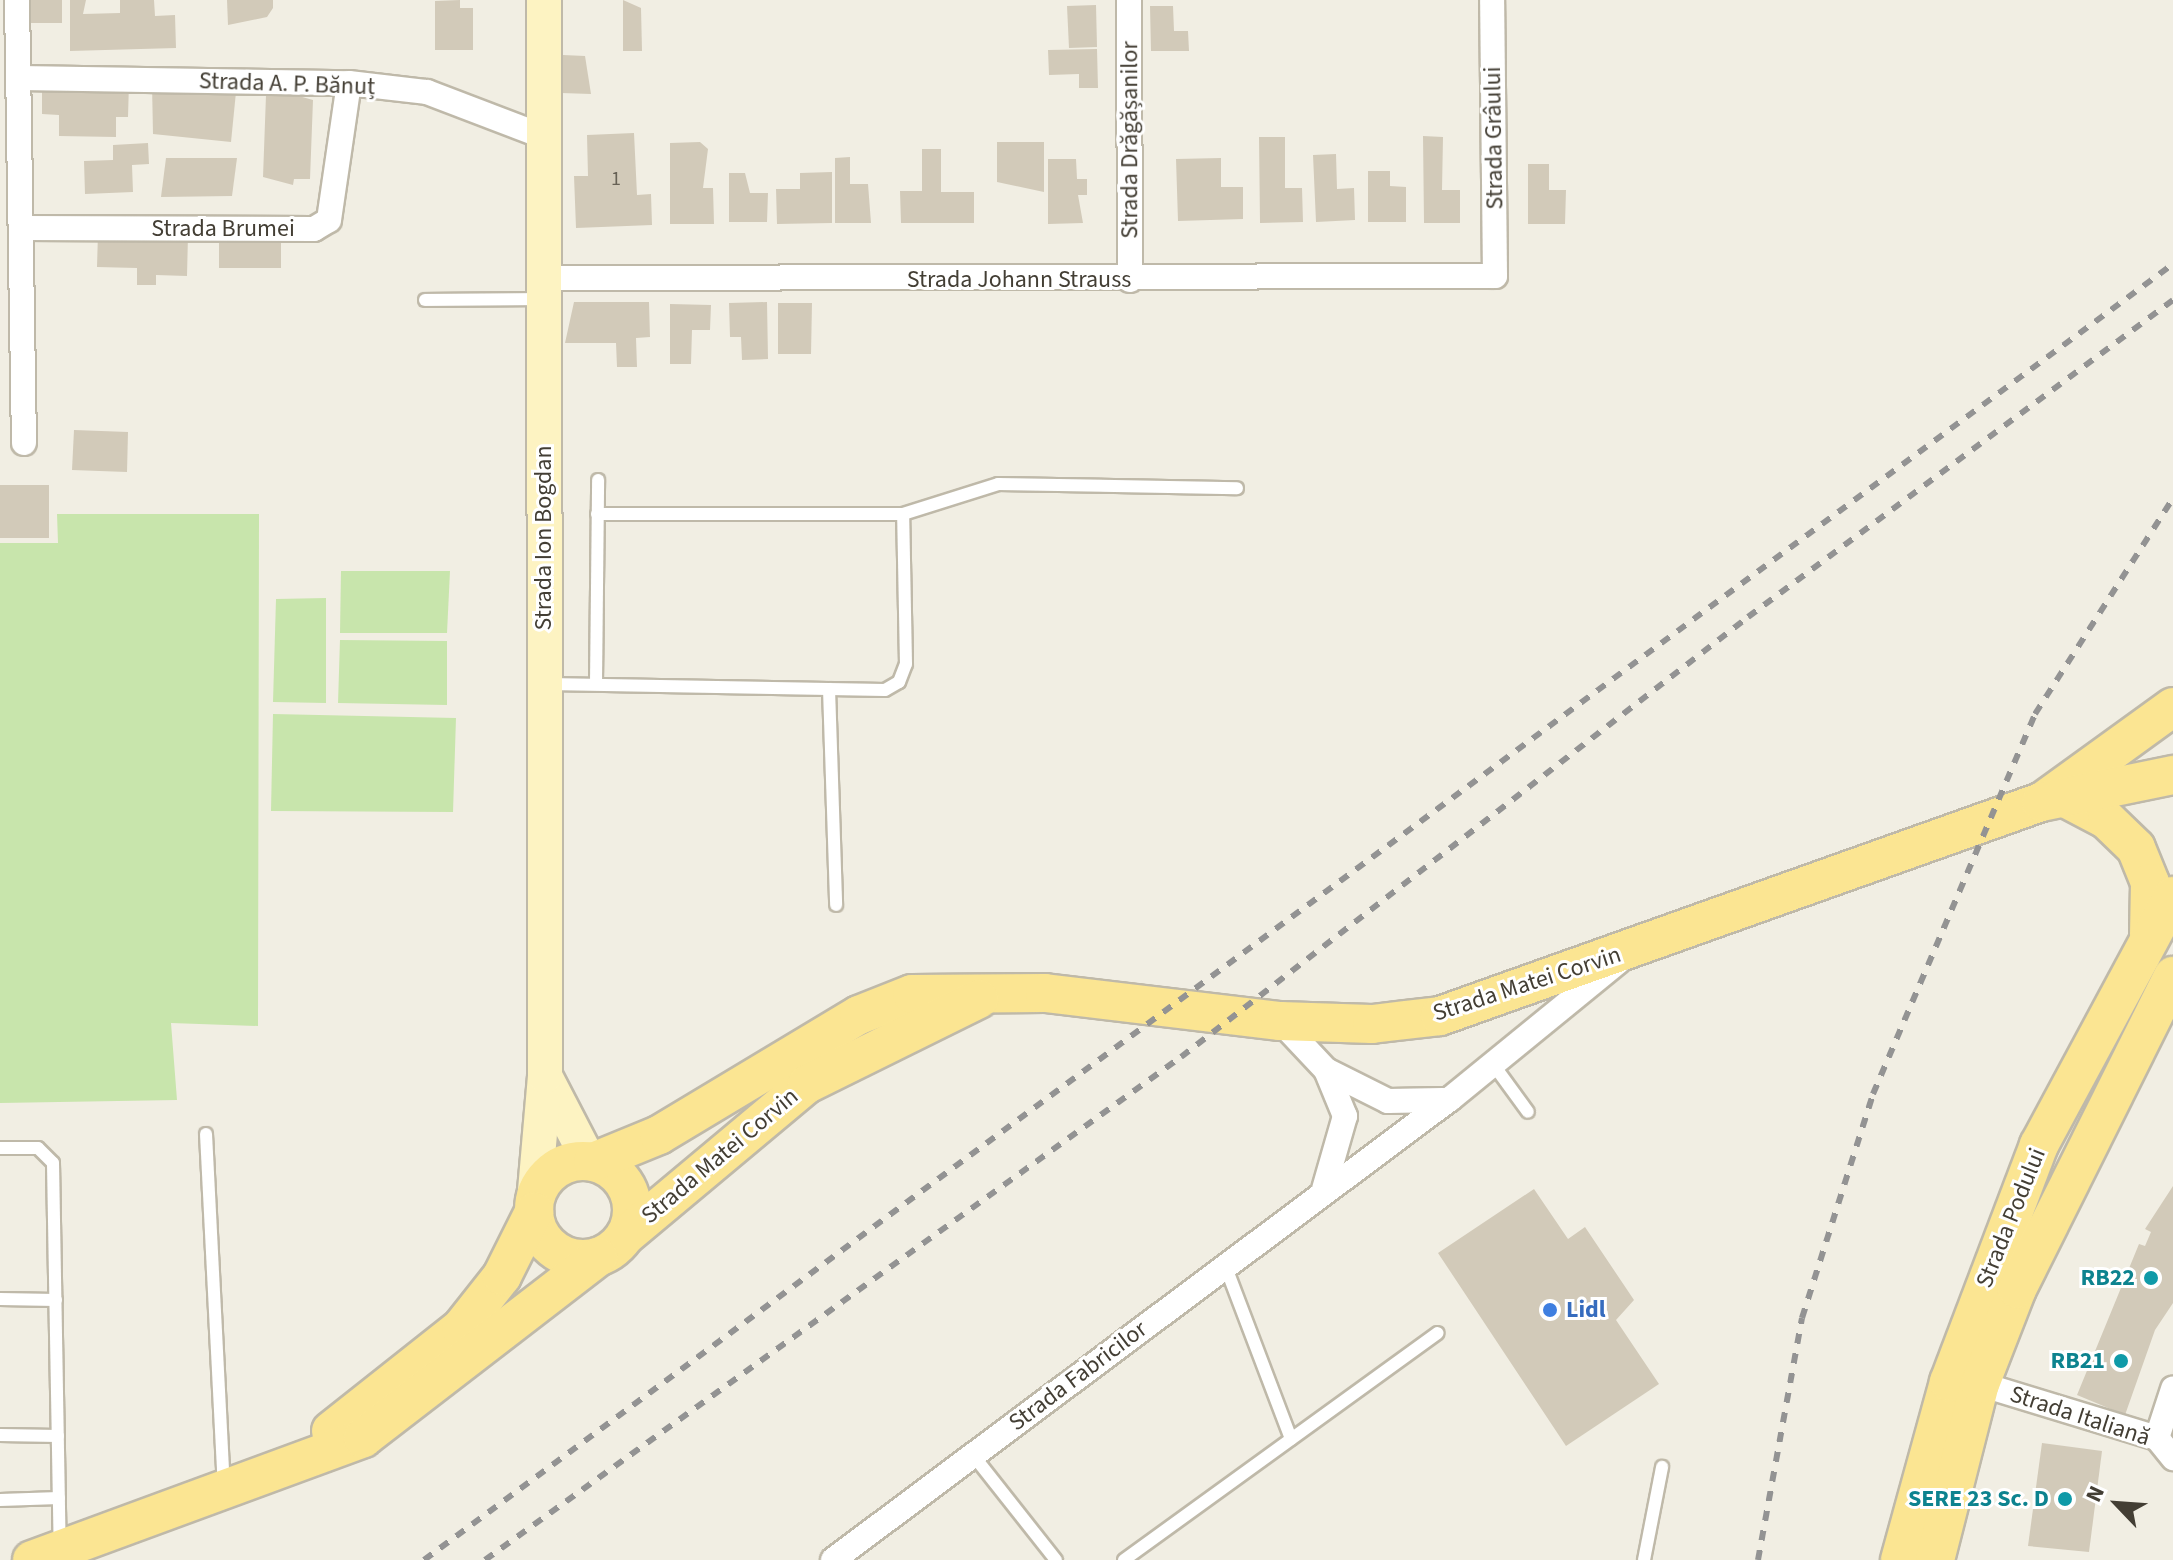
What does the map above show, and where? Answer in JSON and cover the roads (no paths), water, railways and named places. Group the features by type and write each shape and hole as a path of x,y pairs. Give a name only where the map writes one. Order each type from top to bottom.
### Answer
{"main road":[{"name":"Strada Ion Bogdan","path":"534,1207 545,1076 544,0"},
{"path":"2055,801 2173,707"},
{"path":"2055,801 2173,775"},
{"path":"2055,801 2107,820 2136,848 2150,883 2149,939"},
{"name":"Strada Matei Corvin","path":"591,1161 659,1135 890,1001 939,991 989,995 1045,993 1280,1021 1372,1024 1440,1016 2055,801"},
{"name":"Strada Podului","path":"1900,1560 1949,1382 1999,1243 2039,1145 2173,896"},
{"name":"Strada Podului","path":"1935,1560 1980,1384 2065,1186 2173,976"},
{"name":"Strada Matei Corvin","path":"46,1555 290,1462 347,1446 393,1419 612,1247 807,1084 989,995"},
{"name":"Strada Ion Bogdan","path":"545,1076 591,1161"},
{"path":"591,1161 612,1170 629,1193 612,1247 565,1257 551,1248 534,1207 560,1167 591,1161"},
{"name":"Strada Matei Corvin","path":"290,1462 461,1328 502,1276 534,1207"}],"street":[{"path":"17,0 24,443"},
{"name":"Strada Drăgășanilor","path":"1129,0 1130,280"},
{"name":"Strada Grâului","path":"1492,0 1495,276"},
{"name":"Strada A. P. Bănuț","path":"20,78 349,83 427,92 545,137"},
{"name":"Strada Brumei","path":"23,228 314,229 329,220 349,83"},
{"name":"Strada Johann Strauss","path":"544,289 1495,276"},
{"name":"Strada Fabricilor","path":"833,1560 1450,1099 1633,951"},
{"path":"1280,1021 1326,1070 1388,1101 1450,1099"},
{"path":"1322,1192 1345,1116 1326,1070"},
{"name":"Strada Italiană","path":"1980,1384 2164,1428 2173,1458"},
{"path":"2164,1428 2173,1389"}],"lane":[{"path":"425,300 544,289"},
{"path":"596,683 598,480"},
{"path":"597,514 903,514 998,484 1237,488"},
{"path":"544,684 885,690 899,682 906,664 903,514"},
{"path":"829,689 836,905"},
{"path":"1493,1064 1528,1112"},
{"path":"206,1134 225,1487"},
{"path":"0,1148 38,1148 53,1163 59,1498 46,1555"},
{"path":"1225,1265 1291,1439"},
{"path":"0,1299 56,1300"},
{"path":"1124,1560 1438,1333"},
{"path":"0,1435 58,1436"},
{"path":"973,1455 1056,1560"},
{"path":"1644,1560 1662,1467"},
{"path":"0,1500 59,1498"}],"railway":[{"path":"424,1560 2173,264"},
{"path":"485,1560 1181,1057 1748,617 2173,300"},
{"path":"1758,1560 1802,1318 1873,1094 2035,714 2173,498"}],"place":[{"name":"RB22","path":"2151,1278"},
{"name":"Lidl","path":"1550,1310"},
{"name":"RB21","path":"2121,1361"},
{"name":"SERE 23 Sc. D","path":"2065,1499"}]}
